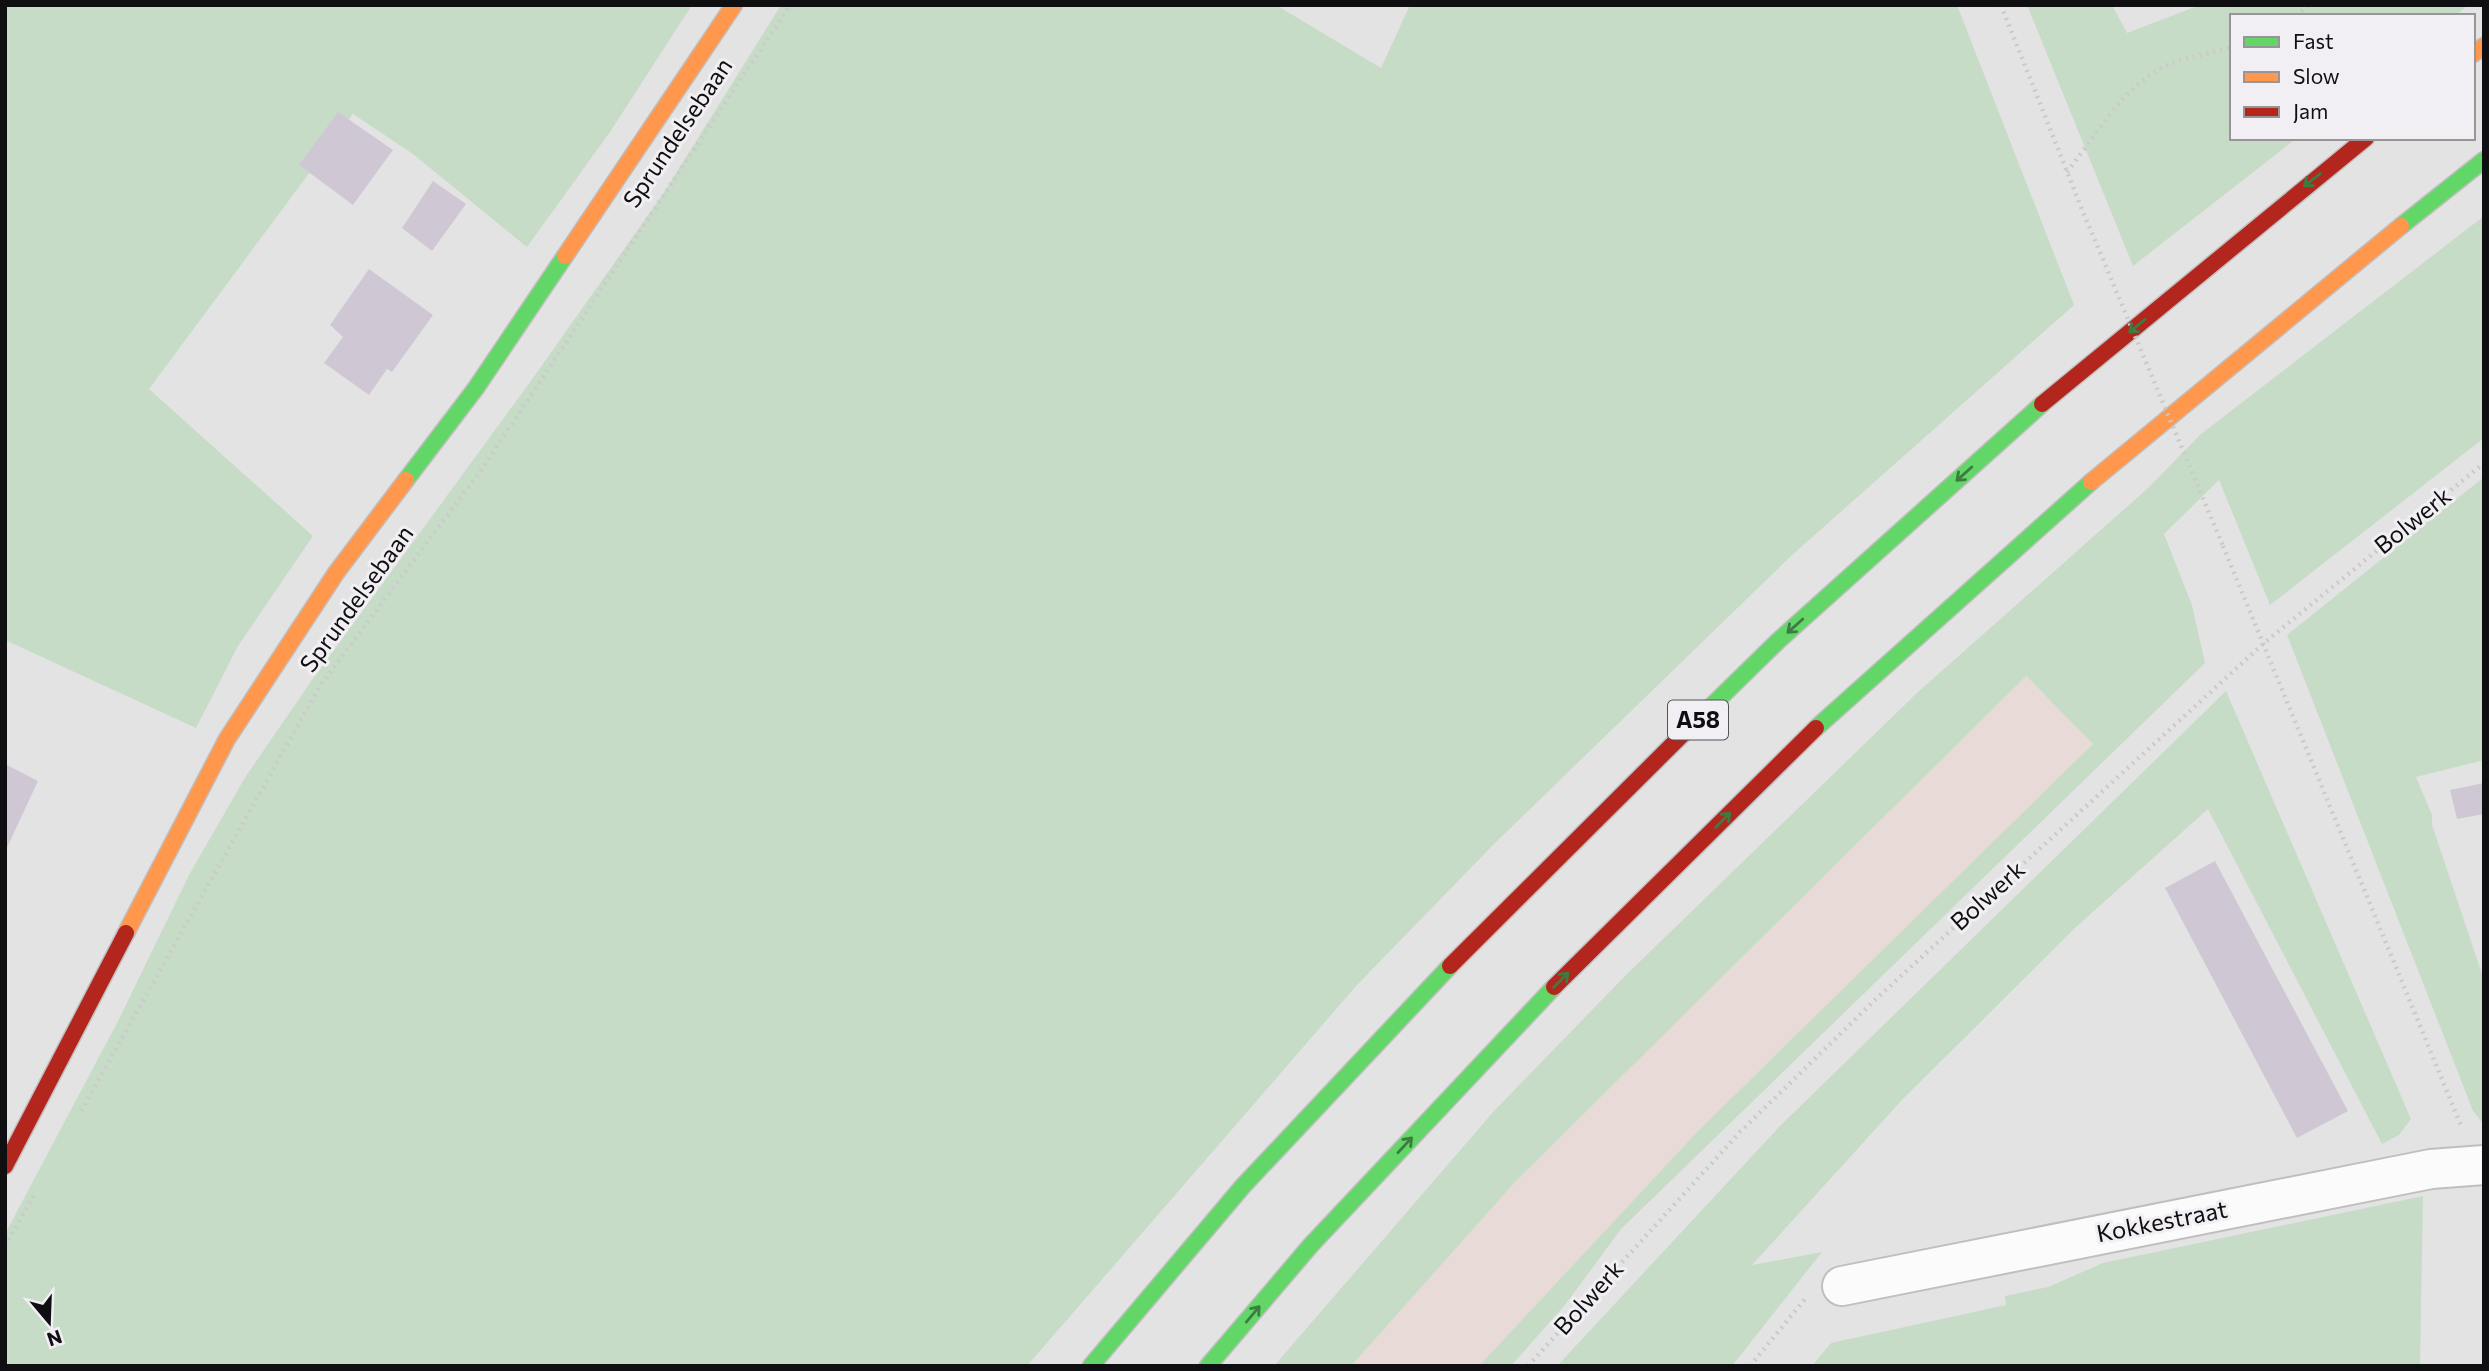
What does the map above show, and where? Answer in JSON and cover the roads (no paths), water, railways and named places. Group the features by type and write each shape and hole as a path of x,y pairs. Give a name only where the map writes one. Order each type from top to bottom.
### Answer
{"main road":[{"name":"Sprundelsebaan","path":"5,1166 227,740 336,572 476,388 734,5"},
{"name":"A58","path":"1091,1366 1243,1186 1462,953 1778,641 2035,411 2364,140"},
{"path":"1208,1366 1311,1245 1533,1008 1843,701 2083,488 2346,270 2484,160"}],"street":[{"name":"Kokkestraat","path":"1842,1286 2431,1169 2480,1165"}]}
